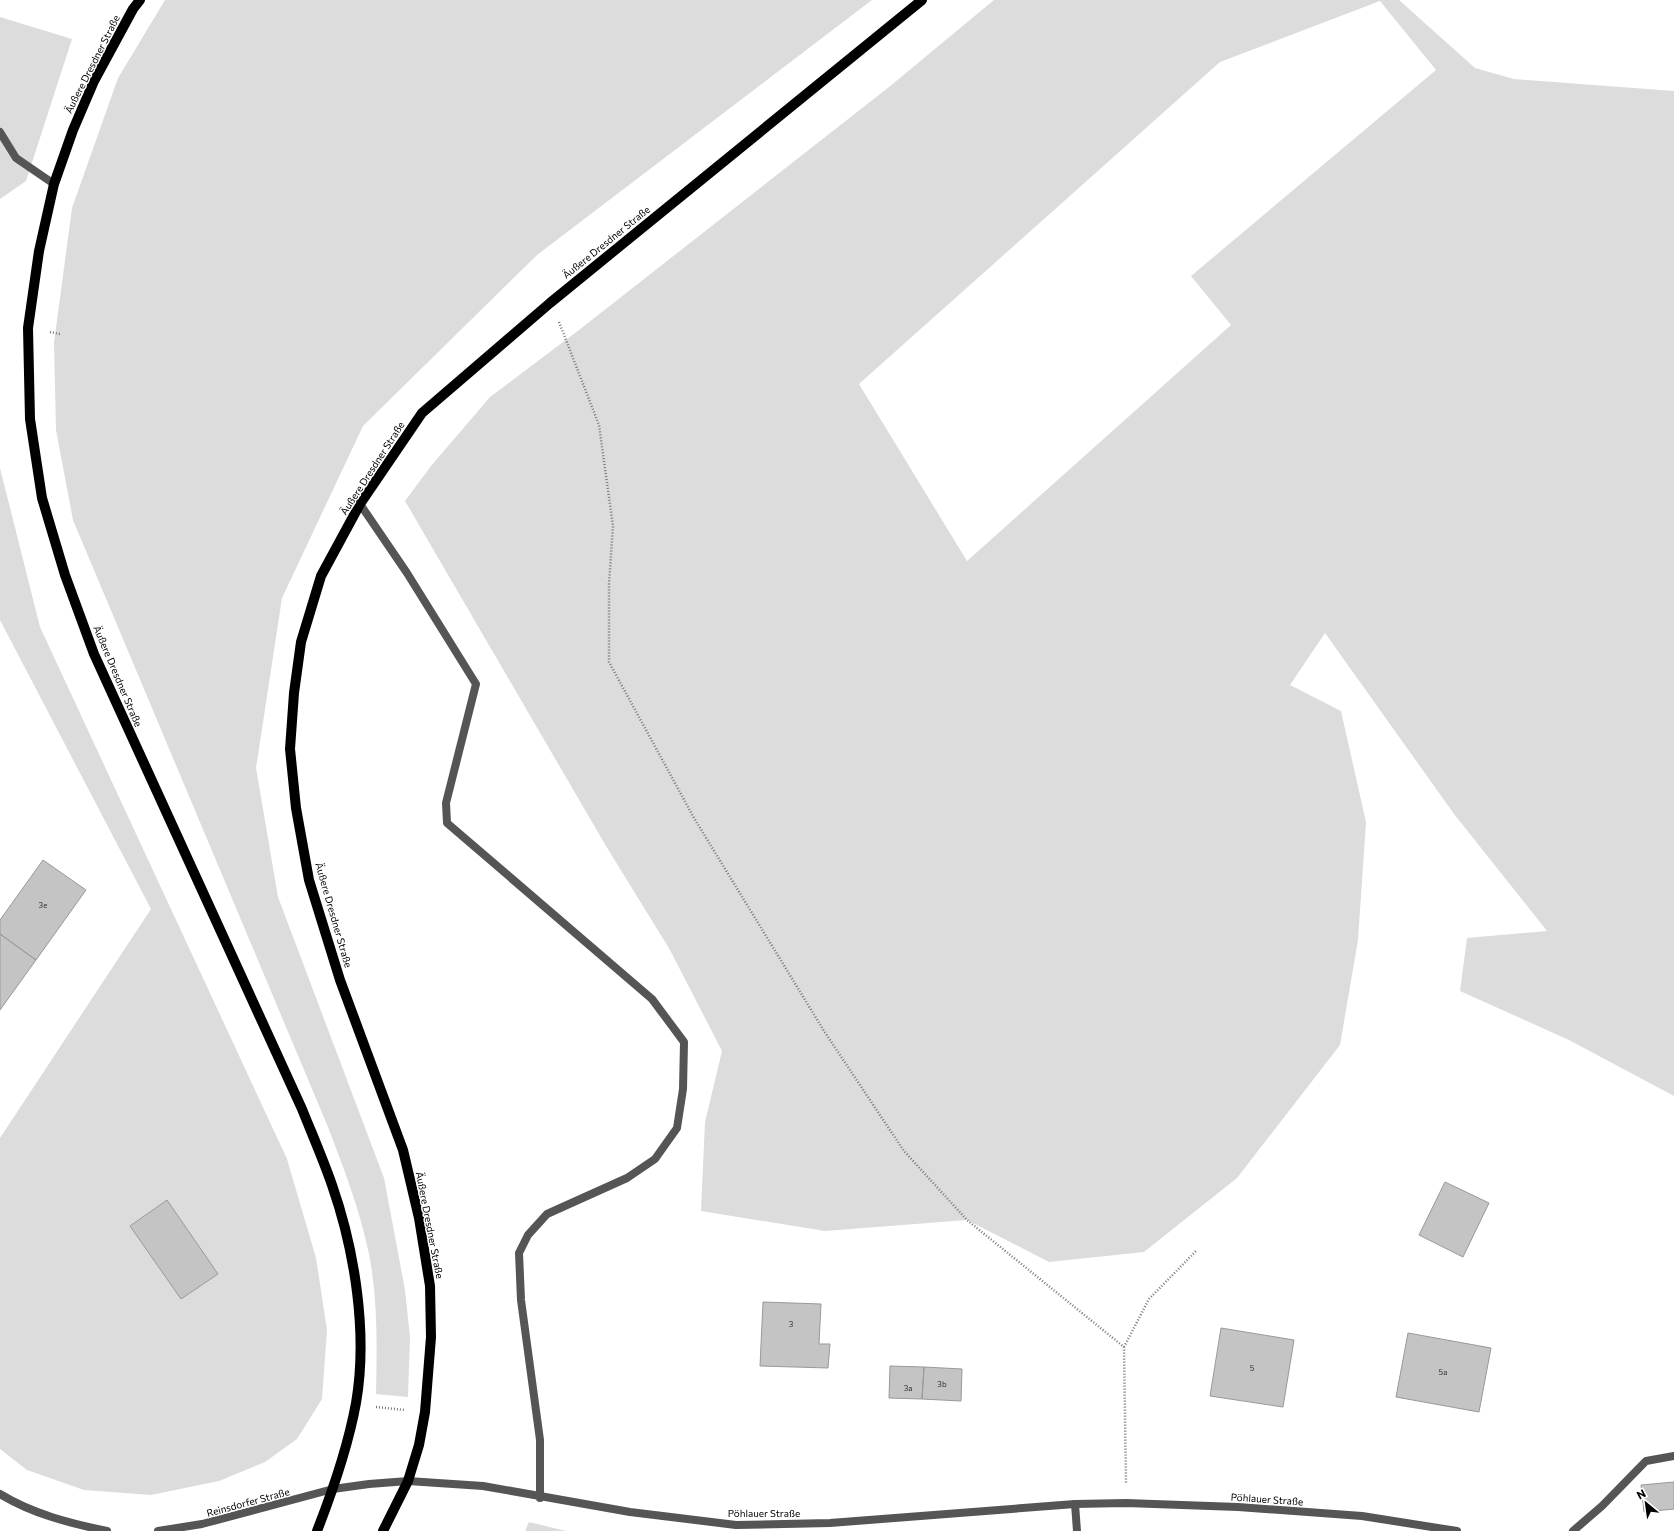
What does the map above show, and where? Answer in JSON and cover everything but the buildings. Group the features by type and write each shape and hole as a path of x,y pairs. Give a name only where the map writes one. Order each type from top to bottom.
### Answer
{"main road":[{"name":"Äußere Dresdner Straße","path":"140,0 133,9 94,82 73,130 54,184 39,251 28,328 30,419 42,498 65,576 94,654 302,1109 332,1185 349,1243 358,1300 359,1344 356,1404 333,1489 317,1531"},
{"name":"Äußere Dresdner Straße","path":"382,1531 408,1481 419,1445 425,1412 432,1337 430,1286 419,1218 403,1150 340,980 309,880 296,808 290,749 294,693 301,642 321,576 360,504 422,413 550,303 922,0"}],"street":[{"path":"0,132 16,158 54,184"},
{"path":"360,504 379,530 476,684 446,803 447,823 652,999 684,1042 683,1089 677,1128 655,1159 627,1178 547,1214 528,1235 519,1253 521,1300 540,1440 540,1498"},
{"path":"1573,1531 1602,1506 1646,1461 1674,1456"},
{"name":"Pöhlauer Straße","path":"408,1481 483,1486 540,1498 630,1512 736,1525 830,1523 1075,1504 1126,1504 1238,1507 1362,1516 1457,1531"},
{"name":"Reinsdorfer Straße","path":"164,1531 202,1524 333,1489 408,1481"},
{"path":"0,1494 16,1504 55,1519 107,1531"},
{"path":"1075,1504 1076,1531"}],"path":[{"path":"550,303 568,343 599,425 612,526 609,584 609,662 686,804 824,1031 904,1151 967,1220 1124,1347"},
{"path":"1126,1504 1124,1347 1149,1299 1196,1251"},
{"path":"356,1404 425,1412"}],"shaded area":[{"path":"165,0 872,0 537,255 363,426 282,598 256,768 278,897 384,1178 405,1290 410,1337 408,1397 376,1394 376,1324 372,1271 361,1222 351,1190 328,1127 73,520 56,430 54,343 72,208 118,78"},
{"path":"994,0 1399,0 1475,68 1514,79 1674,91 1674,1096 1569,1040 1460,991 1467,938 1547,931 1454,814 1325,633 1290,685 1341,711 1366,822 1358,940 1340,1045 1237,1178 1144,1252 1049,1262 967,1220 825,1231 701,1211 705,1122 722,1051 670,950 606,846 405,501 431,466 490,397 579,330 889,87","holes":["1380,1 1436,70 1191,276 1231,325 967,561 859,384 1220,62"]},
{"path":"0,17 72,39 26,181 0,199"},
{"path":"0,468 40,627 287,1159 316,1258 327,1330 322,1399 297,1439 265,1462 219,1481 151,1495 84,1490 27,1470 0,1449 0,1138 151,909 0,620"},
{"path":"529,1522 566,1531 525,1531"}]}
